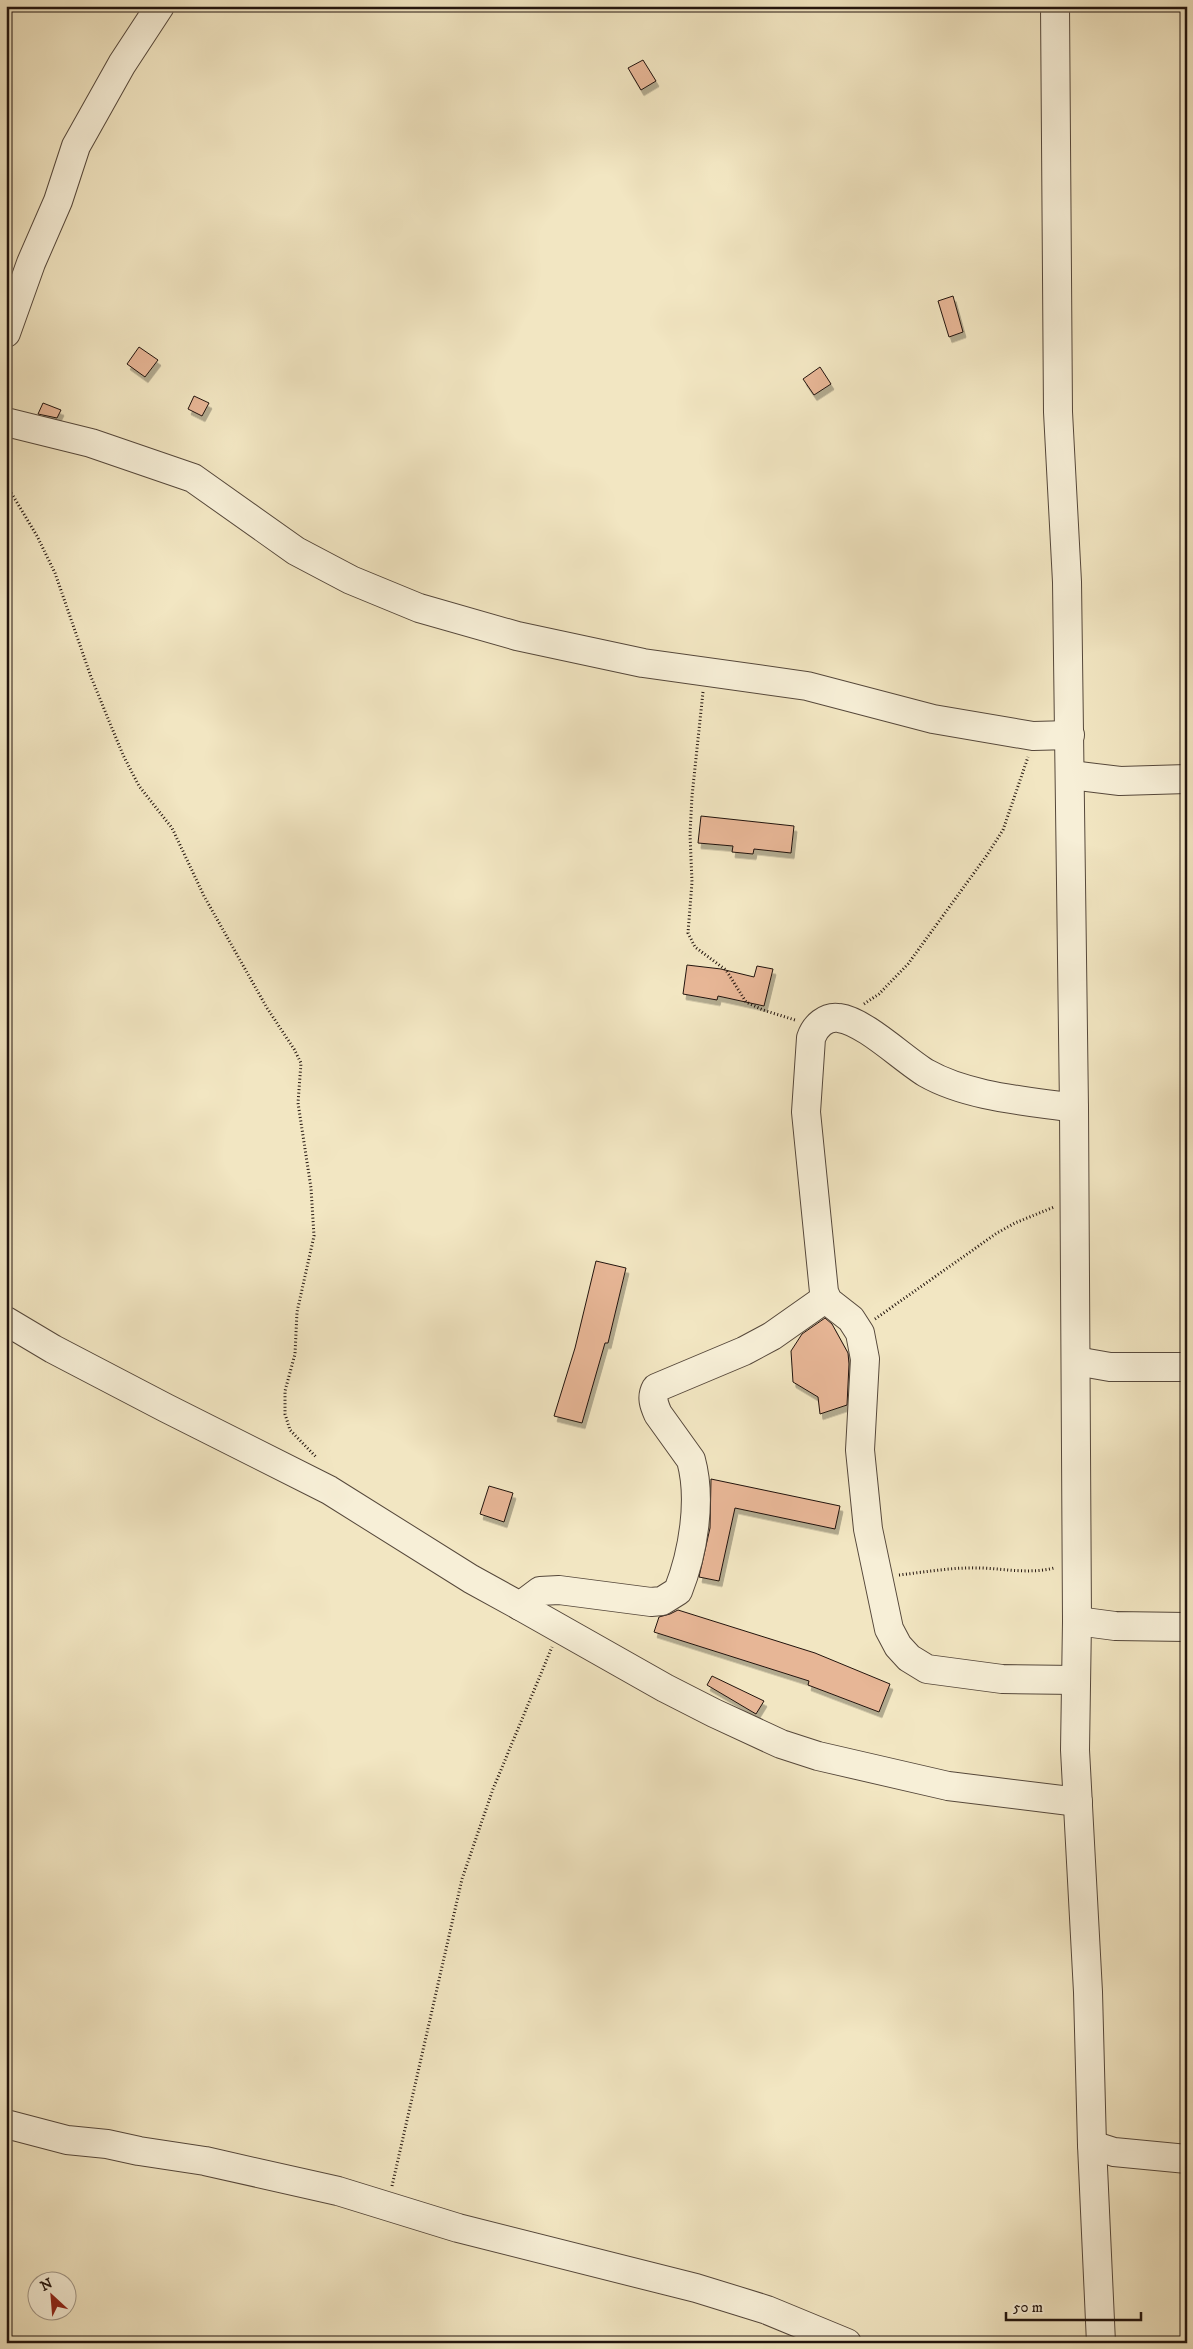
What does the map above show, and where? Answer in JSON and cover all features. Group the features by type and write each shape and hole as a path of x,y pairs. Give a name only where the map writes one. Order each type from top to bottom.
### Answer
{"street":[{"path":"6,334 31,263 58,201 76,146 132,48 160,6"},
{"path":"1055,6 1058,412 1067,582 1071,776 1077,1563 1075,1680 1078,1802 1088,1992 1092,2145 1101,2343"},
{"path":"6,422 91,443 193,478 296,552 351,580 419,608 517,636 643,663 807,686 933,719 1033,736 1070,735"},
{"path":"1071,776 1120,781 1187,779"},
{"path":"1074,1108 1008,1098 961,1087 927,1073 877,1036 842,1018 829,1018 815,1029 811,1038 806,1112 815,1214 826,1298 851,1319 860,1333 865,1359 859,1430 860,1459 868,1529 889,1630 898,1646 909,1658 927,1669 1002,1679 1075,1680"},
{"path":"520,1606 540,1591 559,1590 651,1602 662,1601 678,1591 691,1540 694,1513 693,1470 691,1460 658,1414 653,1394 656,1388 744,1351 772,1336 826,1298"},
{"path":"6,1321 52,1349 329,1490 471,1578 559,1628 714,1713 781,1744 818,1756 948,1786 1078,1802"},
{"path":"1076,1361 1110,1367 1187,1367"},
{"path":"1077,1621 1115,1626 1187,1627"},
{"path":"6,2124 67,2140 107,2144 205,2161 338,2191 458,2228 696,2288 767,2310 847,2343"},
{"path":"1092,2145 1114,2152 1187,2159"}],"path":[{"path":"6,484 37,536 55,574 91,677 123,755 139,786 172,828 204,896 267,1008 301,1063 298,1103 311,1188 314,1236 297,1312 295,1354 285,1391 284,1414 290,1430 322,1463"},
{"path":"706,672 694,760 690,834 692,882 688,933 695,947 726,970 746,1002 799,1021 815,1029"},
{"path":"842,1018 879,994 908,964 987,855 1003,830 1024,772 1033,736"},
{"path":"857,1329 908,1297 997,1233 1015,1222 1062,1205 1075,1195"},
{"path":"877,1578 938,1569 980,1568 1040,1571 1077,1563"},
{"path":"388,2206 462,1879 493,1789 559,1628"}],"building":[{"path":"643,60 656,81 641,90 628,68"},
{"path":"953,296 963,332 949,337 938,301"},
{"path":"139,347 158,360 145,377 127,364"},
{"path":"820,367 831,384 814,395 803,379"},
{"path":"194,396 209,403 202,416 188,409"},
{"path":"43,403 61,410 57,418 38,414"},
{"path":"701,816 794,826 791,853 754,849 753,854 732,852 733,846 698,843"},
{"path":"687,965 721,969 754,977 757,966 773,969 764,1006 718,996 717,1000 683,994"},
{"path":"596,1261 626,1268 608,1343 605,1343 582,1423 554,1416 575,1348"},
{"path":"825,1318 832,1324 848,1353 847,1405 820,1414 818,1397 793,1382 791,1351 802,1334"},
{"path":"711,1479 840,1506 835,1529 735,1508 719,1581 699,1577 710,1528"},
{"path":"489,1486 513,1493 504,1522 480,1514"},
{"path":"678,1610 815,1653 890,1684 879,1712 808,1685 809,1681 654,1632 659,1617"},
{"path":"712,1676 764,1701 756,1714 707,1685"}]}
